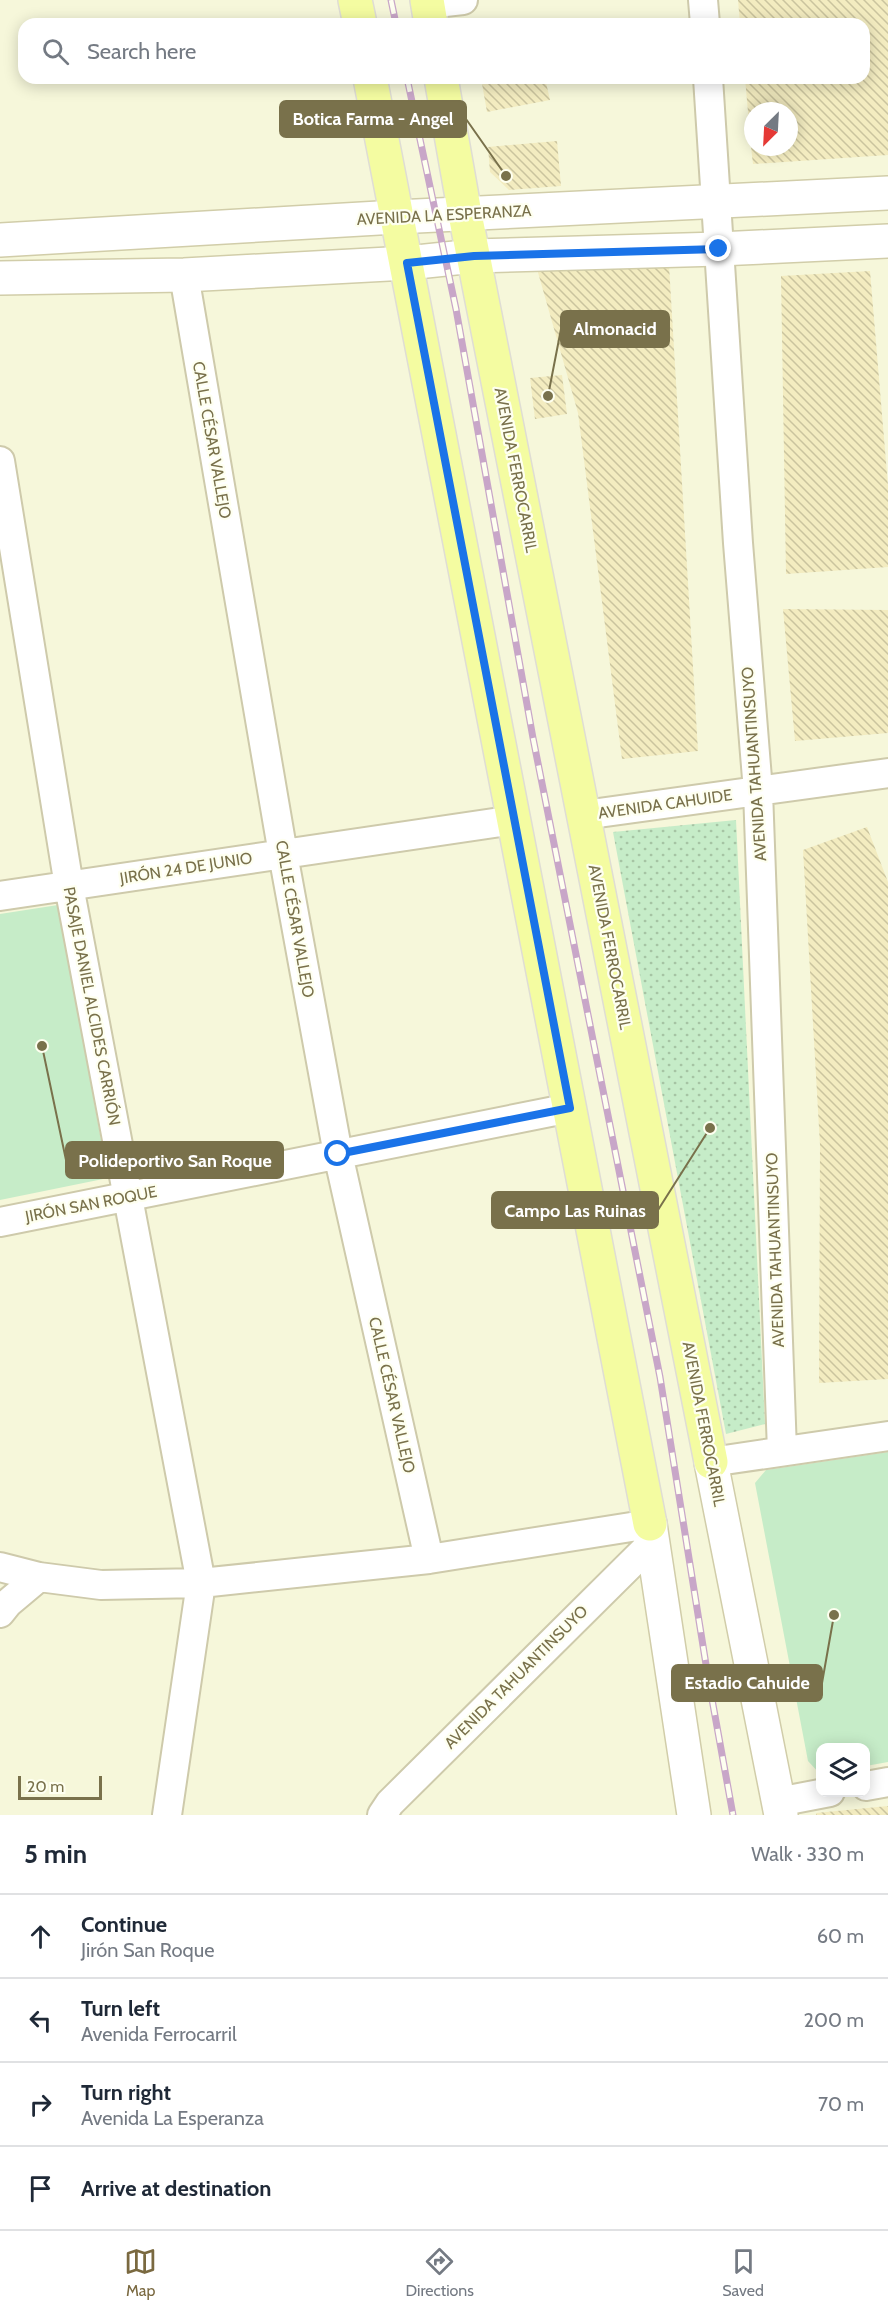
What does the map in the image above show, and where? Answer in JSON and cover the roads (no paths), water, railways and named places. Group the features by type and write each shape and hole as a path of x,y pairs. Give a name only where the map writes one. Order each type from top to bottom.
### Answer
{"main road":[{"path":"355,0 359,18"},
{"path":"371,84 651,1533"},
{"name":"AVENIDA FERROCARRIL","path":"442,84 465,214 711,1462"}],"street":[{"path":"428,9 463,0"},
{"path":"703,0 704,18"},
{"name":"AVENIDA TAHUANTINSUYO","path":"708,84 738,543 758,791 782,1451"},
{"name":"AVENIDA LA ESPERANZA","path":"0,240 716,200 888,193"},
{"path":"0,278 184,275 407,263 474,256 719,249 888,241"},
{"name":"CALLE CÉSAR VALLEJO","path":"184,275 283,854 338,1154 429,1559"},
{"name":"PASAJE DANIEL ALCIDES CARRIÓN","path":"0,461 69,886 201,1583 167,1815"},
{"name":"AVENIDA CAHUIDE","path":"584,815 888,773"},
{"name":"JIRÓN 24 DE JUNIO","path":"0,896 514,820"},
{"name":"JIRÓN SAN ROQUE","path":"0,1222 570,1108"},
{"path":"711,1462 888,1436"},
{"name":"AVENIDA FERROCARRIL","path":"711,1462 779,1809"},
{"path":"0,1568 39,1578 101,1585 201,1583 651,1533 694,1815"},
{"name":"AVENIDA TAHUANTINSUYO","path":"382,1815 390,1803 651,1533"},
{"path":"0,1613 8,1603 39,1578"},
{"path":"870,1785 888,1782"},
{"path":"779,1809 816,1797"}],"railway":[{"path":"391,0 395,18"},
{"path":"408,84 456,309 533,738 660,1377 708,1677 733,1815"}],"place":[{"name":"Botica Farma - Angel","path":"506,176"},
{"name":"Almonacid","path":"548,396"},
{"name":"Polideportivo San Roque","path":"42,1046"},
{"name":"Campo Las Ruinas","path":"710,1128"},
{"name":"Estadio Cahuide","path":"834,1615"}]}
